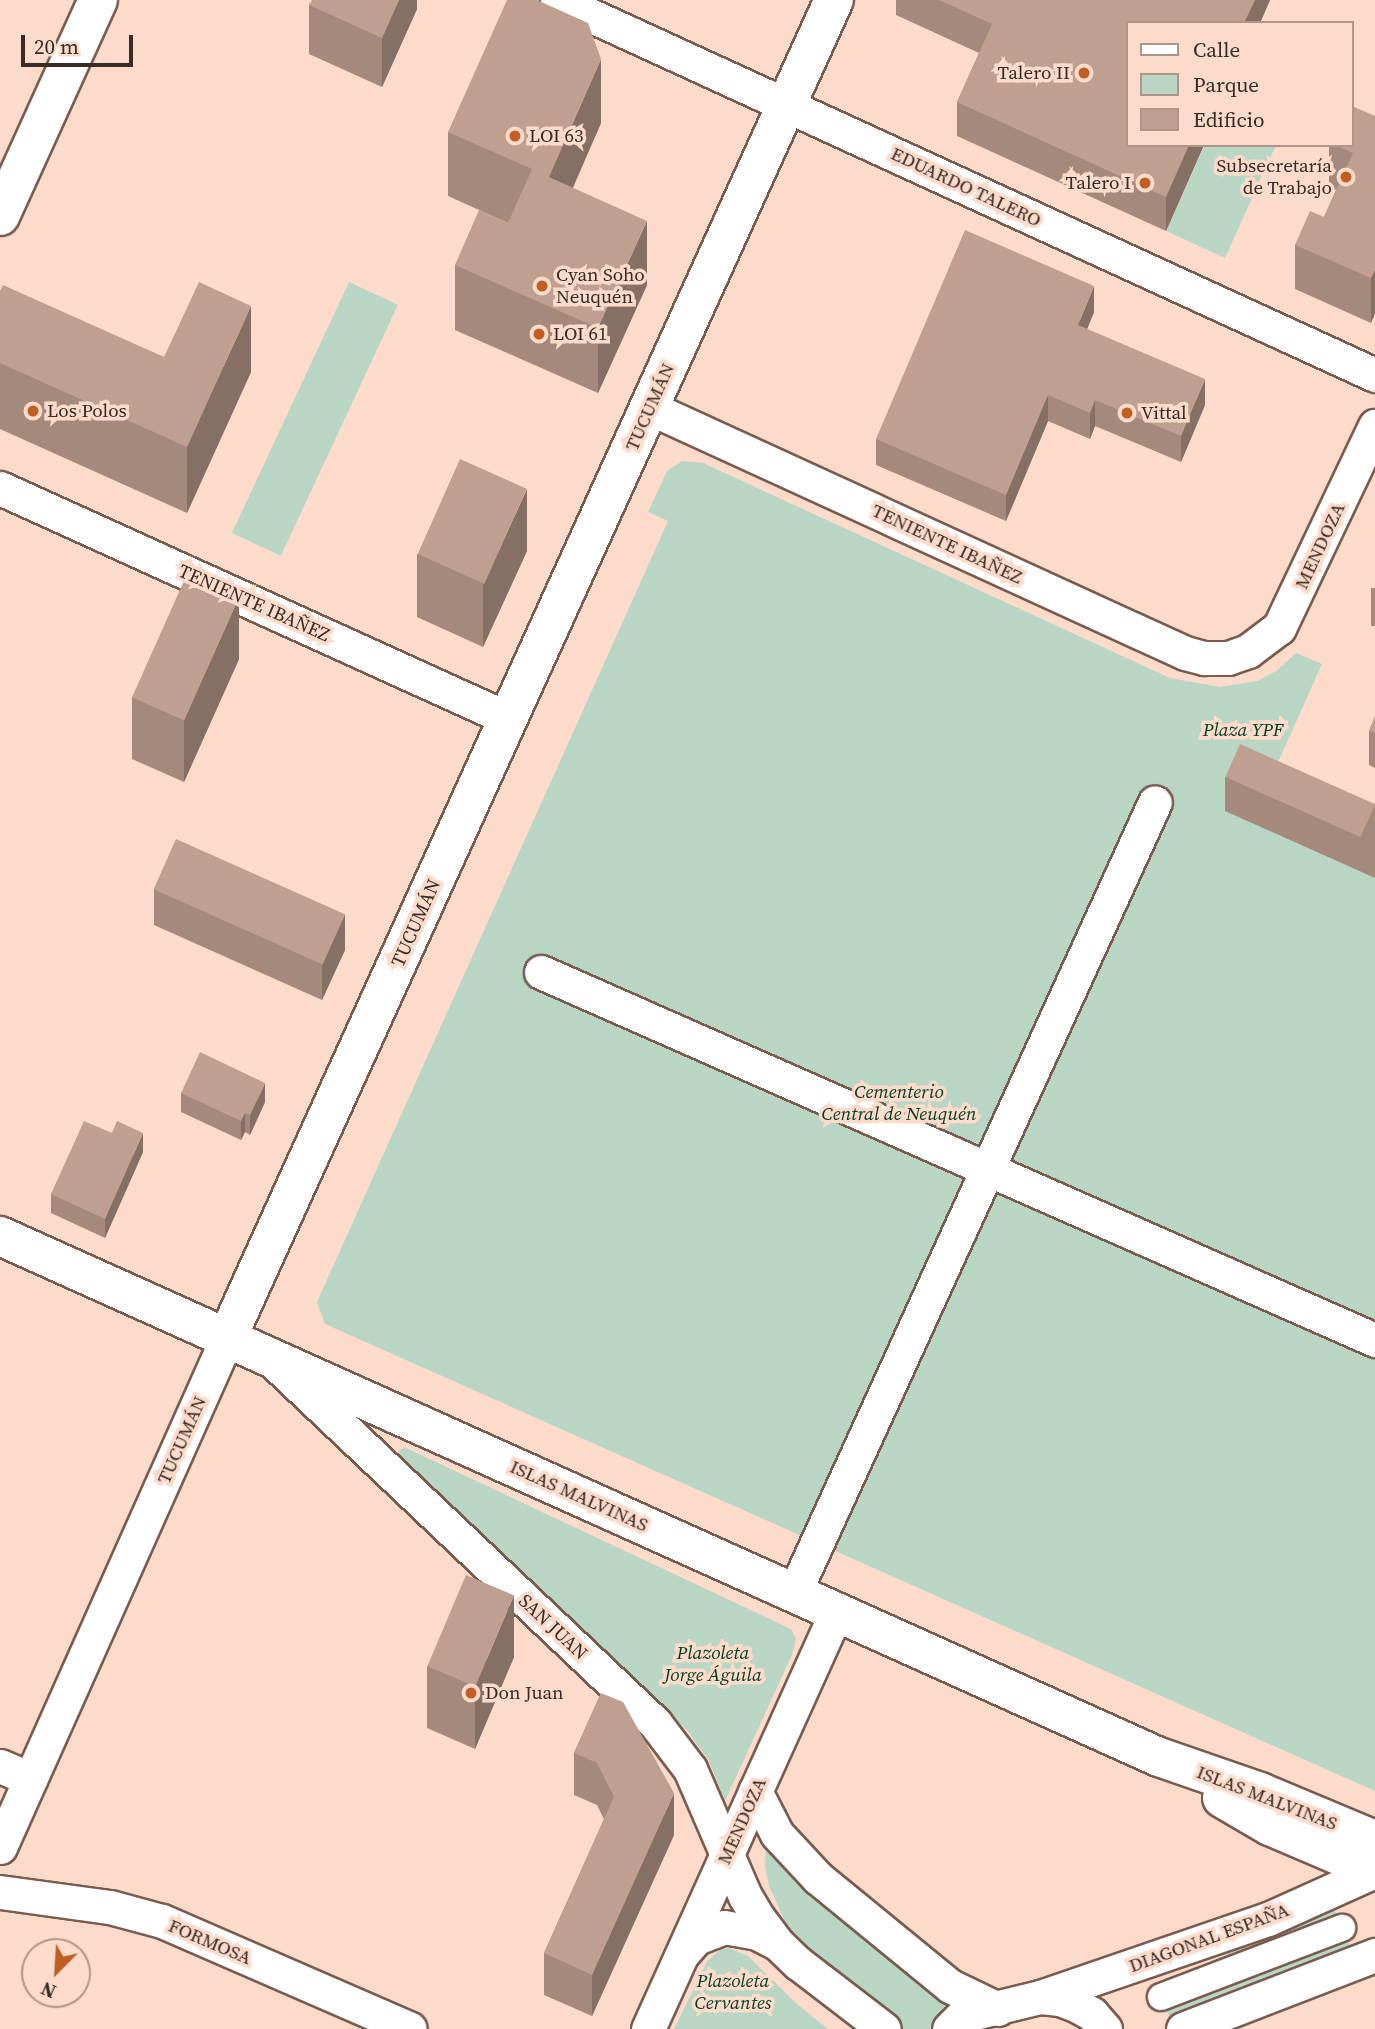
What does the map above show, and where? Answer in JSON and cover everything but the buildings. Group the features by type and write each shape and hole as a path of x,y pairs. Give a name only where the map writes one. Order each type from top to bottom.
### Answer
{"main road":[{"path":"0,216 98,0"},
{"name":"TUCUMÁN","path":"227,1338 834,0"},
{"path":"0,1223 15,1243"},
{"name":"ISLAS MALVINAS","path":"15,1243 1158,1757 1260,1792 1375,1840"},
{"name":"ISLAS MALVINAS","path":"1158,1757 1254,1817 1375,1871"}],"street":[{"name":"EDUARDO TALERO","path":"557,0 1375,375"},
{"name":"TENIENTE IBAÑEZ","path":"650,408 1185,653 1204,658 1228,658 1248,651"},
{"name":"MENDOZA","path":"1248,651 1272,635 1289,612 1375,426"},
{"name":"TENIENTE IBAÑEZ","path":"0,488 509,719"},
{"path":"793,1593 1155,802"},
{"path":"541,972 1375,1340"},
{"name":"TUCUMÁN","path":"0,1847 227,1338"},
{"name":"SAN JUAN","path":"268,1357 655,1723 690,1769 745,1896 777,1943"},
{"name":"MENDOZA","path":"648,2029 836,1612"},
{"path":"0,1766 30,1780"},
{"path":"755,1791 777,1834 818,1878 950,1986 998,2009"},
{"name":"DIAGONAL ESPAÑA","path":"949,2029 960,2018 1040,1997 1268,1919 1375,1871"},
{"name":"FORMOSA","path":"0,1892 110,1907 162,1922 410,2029"},
{"name":"SAN JUAN","path":"682,1954 696,1938 724,1927 757,1933 777,1943 884,2029"},
{"path":"1161,1997 1342,1928"},
{"path":"1183,2029 1215,2021 1375,1955"},
{"name":"DIAGONAL ESPAÑA","path":"1040,1997 1060,1998 1076,2005 1092,2014 1105,2029"}],"green space":[{"path":"1204,147 1275,147 1225,258 1166,231"},
{"path":"349,282 398,305 281,556 232,533"},
{"name":"Cementerio Central de Neuquén","path":"682,461 703,463 1170,678 1220,687 1257,681 1275,672 1296,653 1322,664 1266,789 1375,839 1375,1791 325,1324 317,1302 668,521 648,512 667,471"},
{"name":"Plazoleta Jorge Águila","path":"404,1447 791,1629 796,1639 792,1655 725,1801 709,1761 687,1730 400,1460 399,1451"},
{"path":"766,1841 779,1862 809,1895 952,2004 936,2017 930,2029 903,2029 799,1941 787,1925 769,1886 765,1867"},
{"path":"1333,1907 1352,1949 1174,2028 1156,1986"},
{"name":"Plazoleta Cervantes","path":"729,1948 748,1956 797,2004 828,2029 674,2029 707,1961 720,1950"}],"place":[{"name":"Talero II","path":"1084,73"},
{"name":"LOI 63","path":"515,136"},
{"name":"Subsecretaría de Trabajo","path":"1346,177"},
{"name":"Talero I","path":"1145,183"},
{"name":"Cyan Soho Neuquén","path":"542,286"},
{"name":"LOI 61","path":"539,334"},
{"name":"Los Polos","path":"33,411"},
{"name":"Vittal","path":"1127,413"},
{"name":"Don Juan","path":"471,1693"}],"park label":[{"name":"Plaza YPF","path":"1243,730"}]}
